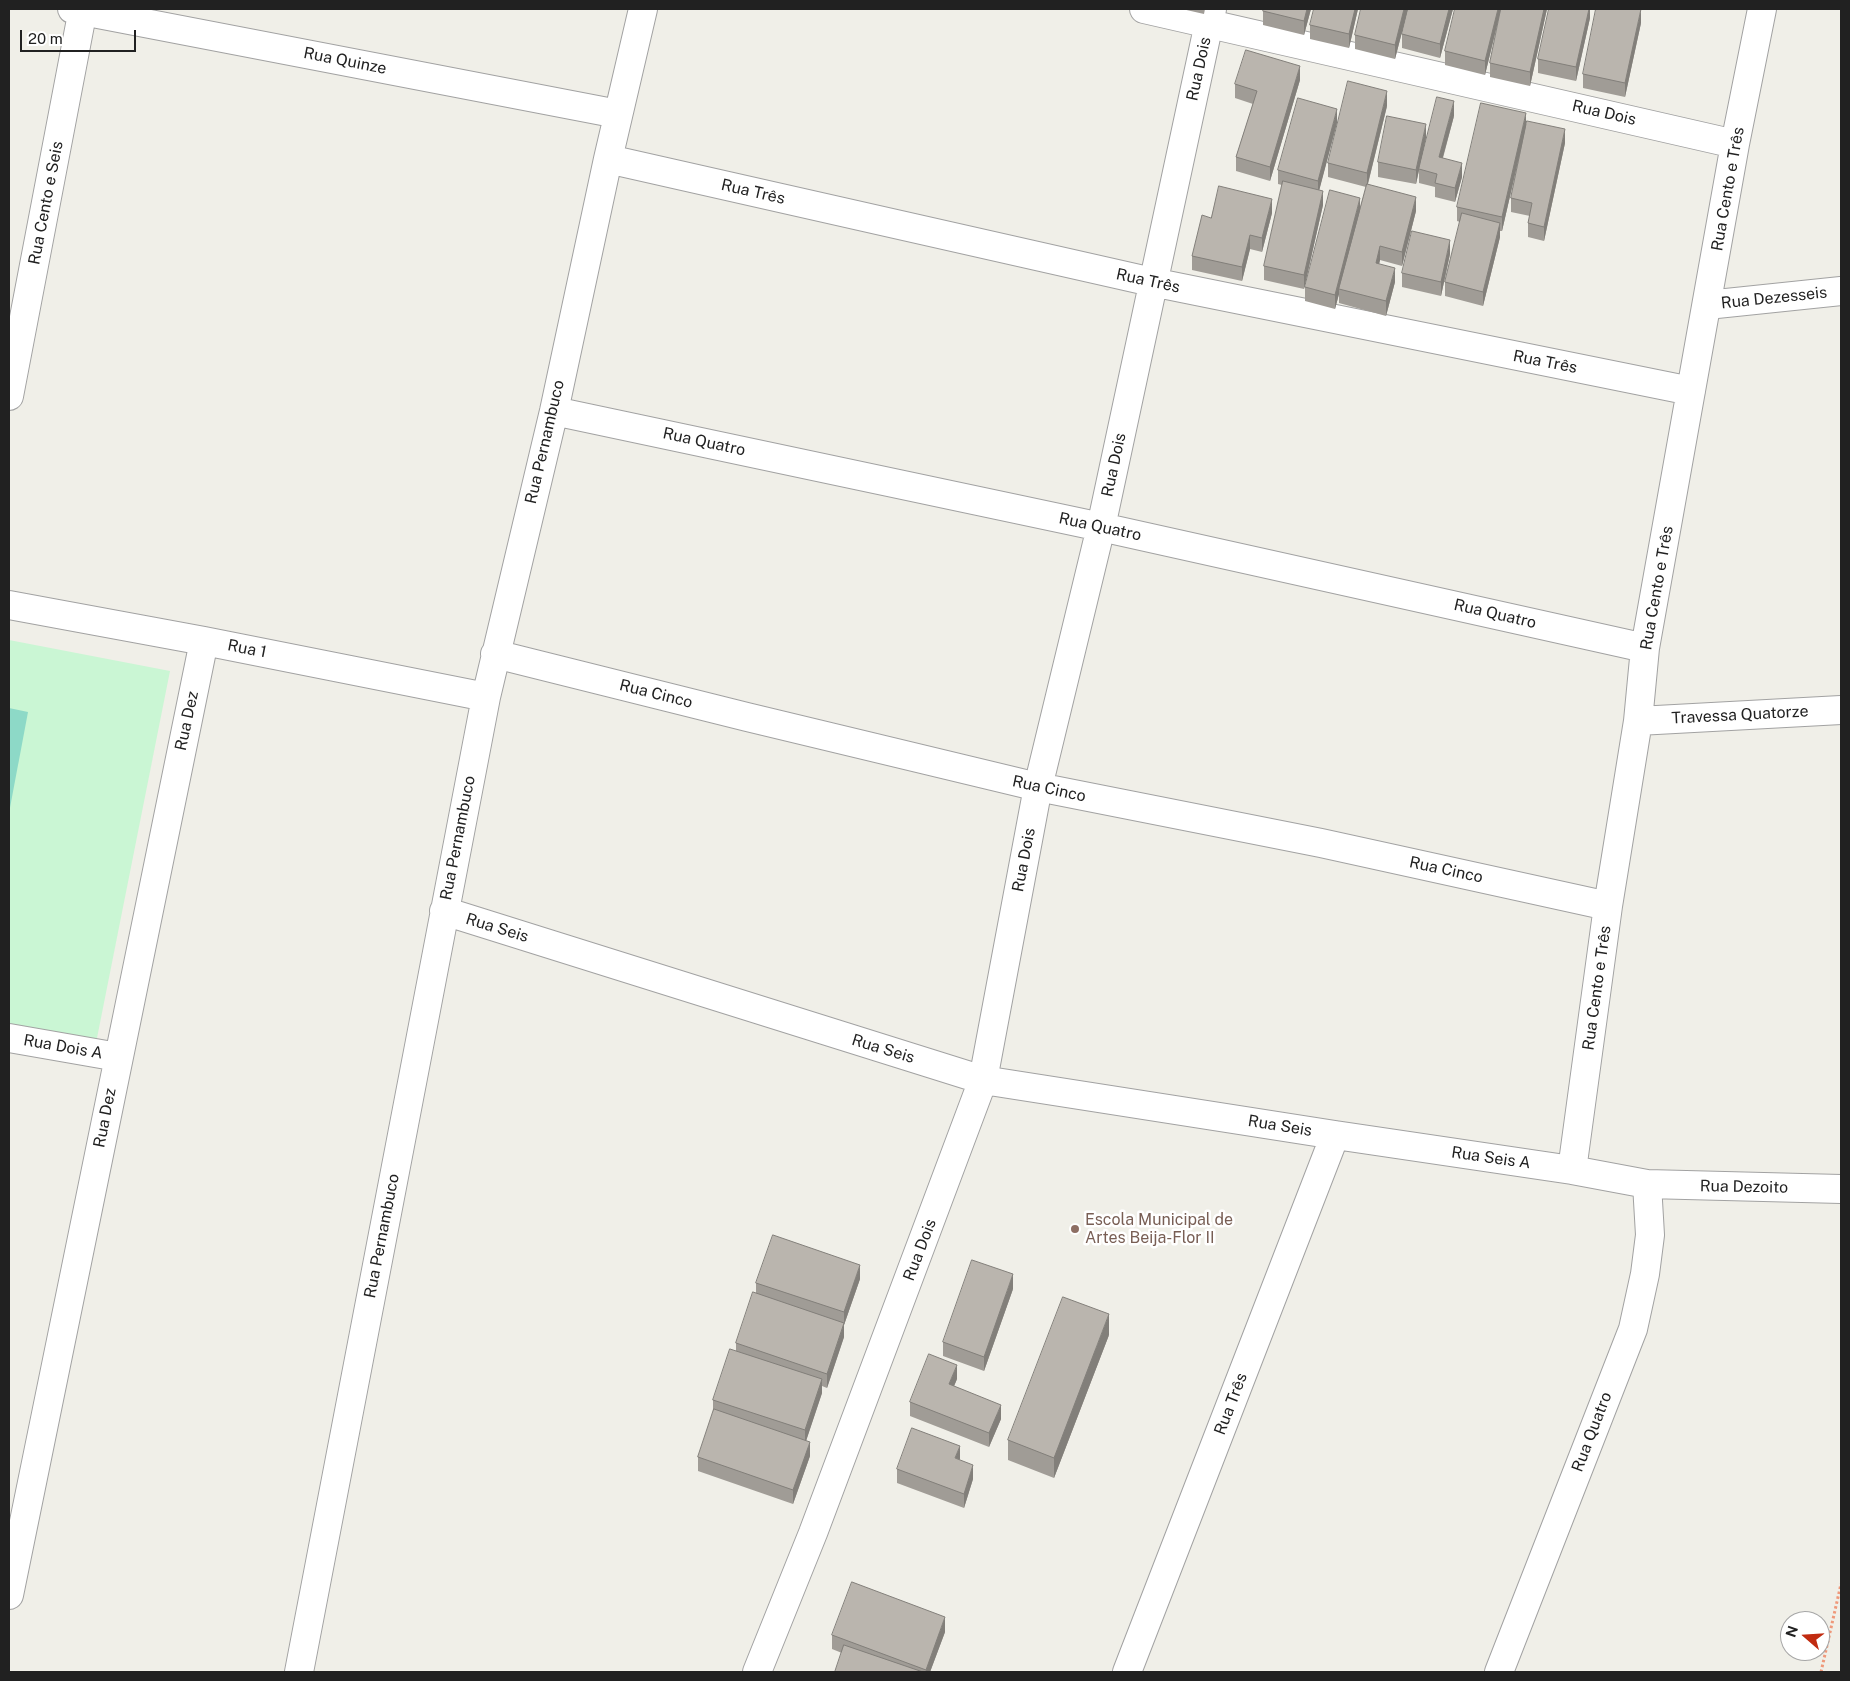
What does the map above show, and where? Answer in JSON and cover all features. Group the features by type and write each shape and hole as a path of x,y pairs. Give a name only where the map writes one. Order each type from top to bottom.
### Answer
{"street":[{"name":"Rua Pernambuco","path":"299,1672 486,697 554,410 608,159 643,9"},
{"name":"Rua Dois","path":"1144,9 1211,16 1735,144"},
{"name":"Rua Cento e Três","path":"1572,1170 1608,906 1638,721 1645,648 1735,144 1762,9"},
{"name":"Rua Quinze","path":"79,10 618,114"},
{"name":"Rua Cento e Seis","path":"9,396 79,10"},
{"name":"Rua Dois","path":"757,1672 813,1533 983,1080 1038,787 1101,527 1152,282 1211,16"},
{"name":"Rua Três","path":"608,159 1152,282 1692,391"},
{"name":"Rua Dezesseis","path":"1707,305 1841,291"},
{"name":"Rua Quatro","path":"554,410 1101,527 1645,648"},
{"name":"Rua 1","path":"9,605 204,641 486,697"},
{"name":"Rua Dez","path":"9,1595 204,641"},
{"name":"Rua Cinco","path":"495,654 1038,787 1330,845 1608,906"},
{"name":"Travessa Quatorze","path":"1638,721 1841,710"},
{"name":"Rua Seis","path":"444,911 983,1080 1335,1135"},
{"name":"Rua Dois A","path":"9,1038 118,1057"},
{"name":"Rua Três","path":"1127,1672 1335,1135"},
{"name":"Rua Seis A","path":"1335,1135 1572,1170 1647,1184"},
{"name":"Rua Quatro","path":"1499,1672 1633,1329 1645,1274 1650,1235 1647,1184"},
{"name":"Rua Dezoito","path":"1647,1184 1841,1189"}],"path":[{"path":"1821,1672 1841,1584"}],"green space":[{"path":"9,640 170,671 95,1048 9,1031"},
{"path":"9,708 28,712 9,813"}],"building":[{"path":"1264,9 1307,9 1304,21 1263,11"},
{"path":"1314,9 1355,9 1349,34 1310,25"},
{"path":"1361,9 1404,9 1395,45 1355,35"},
{"path":"1408,9 1449,9 1440,44 1402,34"},
{"path":"1455,9 1498,9 1485,61 1445,51"},
{"path":"1501,9 1544,9 1530,72 1490,63"},
{"path":"1549,9 1589,9 1576,67 1538,59"},
{"path":"1596,9 1641,9 1625,83 1583,74"},
{"path":"1246,50 1300,66 1270,167 1236,157 1257,91 1235,84"},
{"path":"1348,81 1387,91 1367,173 1328,163"},
{"path":"1437,97 1454,101 1439,157 1462,163 1455,188 1435,183 1437,174 1419,169"},
{"path":"1298,98 1337,109 1318,181 1278,170"},
{"path":"1481,103 1526,113 1502,217 1457,207"},
{"path":"1387,116 1426,124 1416,170 1378,162"},
{"path":"1527,121 1565,129 1544,227 1528,223 1532,203 1511,198"},
{"path":"1283,181 1323,191 1304,275 1264,266"},
{"path":"1367,184 1416,197 1402,252 1380,246 1376,263 1395,268 1386,301 1339,289"},
{"path":"1219,186 1272,199 1262,238 1250,235 1242,267 1192,256 1202,215 1211,218"},
{"path":"1330,190 1360,198 1335,295 1305,287"},
{"path":"1462,213 1500,223 1483,292 1445,282"},
{"path":"1412,231 1450,240 1441,282 1402,273"},
{"path":"773,1235 860,1265 844,1312 756,1283"},
{"path":"972,1260 1013,1274 984,1357 943,1342"},
{"path":"753,1292 844,1323 827,1374 736,1343"},
{"path":"1063,1297 1109,1314 1054,1458 1008,1440"},
{"path":"730,1349 822,1379 805,1430 713,1400"},
{"path":"929,1354 957,1365 949,1384 1001,1405 989,1433 910,1402"},
{"path":"714,1409 810,1442 793,1490 698,1457"},
{"path":"912,1428 960,1446 955,1458 973,1465 964,1494 897,1469"},
{"path":"852,1582 945,1617 926,1670 832,1635"},
{"path":"844,1645 923,1672 835,1672"}],"place":[{"name":"Escola Municipal de Artes Beija-Flor II","path":"1075,1229"}]}
